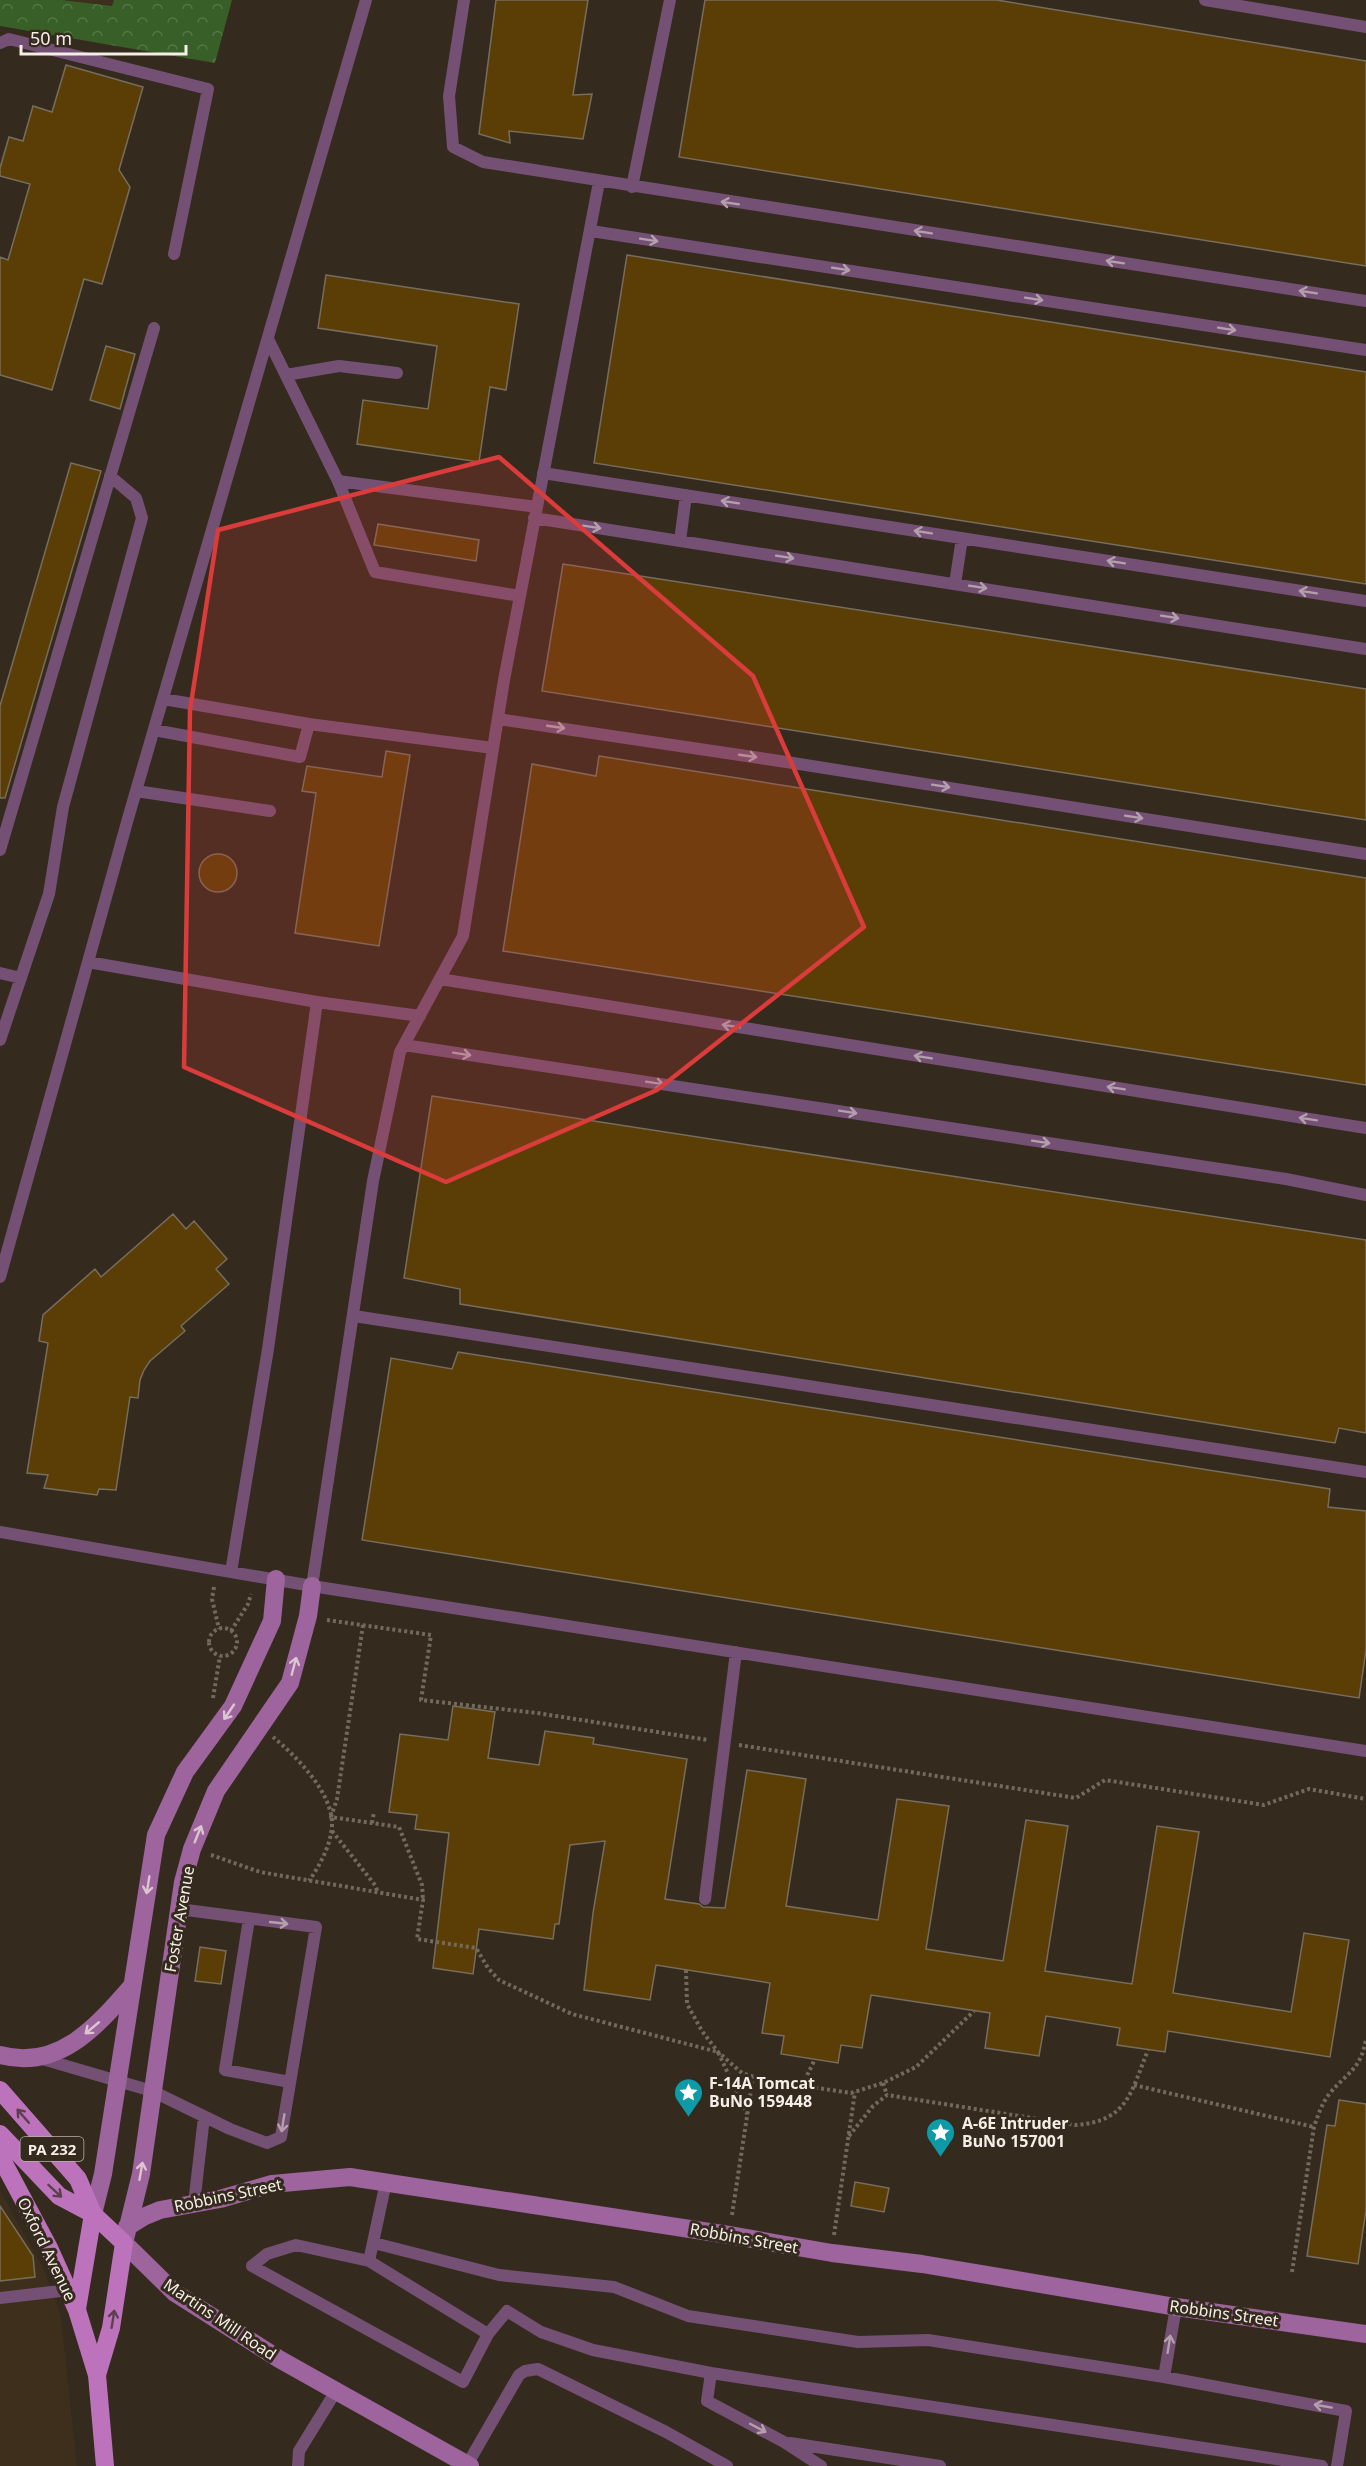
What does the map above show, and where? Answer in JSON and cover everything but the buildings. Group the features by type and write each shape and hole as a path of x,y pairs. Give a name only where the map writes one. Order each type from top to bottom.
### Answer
{"main road":[{"name":"PA 232","path":"0,2090 78,2179 93,2214"},
{"name":"Martins Mill Road","path":"0,2134 59,2196 126,2235"},
{"name":"Oxford Avenue","path":"0,2156 77,2310 85,2343 97,2375 105,2466"},
{"name":"Oxford Avenue","path":"77,2310 93,2214"},
{"name":"Oxford Avenue","path":"97,2375 111,2328 126,2235"}],"street":[{"path":"93,2214 103,2174 156,1835 185,1772 233,1706 272,1622 276,1579"},
{"name":"Foster Avenue","path":"126,2235 141,2174 183,1882 192,1849 216,1791 290,1683 308,1616 312,1586"},
{"path":"0,2055 13,2058 39,2058 62,2051 109,2012 132,1986"},
{"name":"Robbins Street","path":"126,2235 151,2213 220,2199 272,2184 350,2177 832,2253 922,2264 1176,2307 1366,2334"},
{"name":"Martins Mill Road","path":"126,2235 175,2292 279,2359 468,2465"}],"lane":[{"path":"0,1277 136,791 366,0"},
{"path":"464,0 449,96 453,147 483,162 599,182 1366,300"},
{"path":"632,187 670,0"},
{"path":"1205,0 1366,27"},
{"path":"0,43 9,39 208,89 174,254"},
{"path":"312,1586 373,1180 400,1052 463,936 520,596 599,182"},
{"path":"591,231 1366,350"},
{"path":"0,850 154,328"},
{"path":"268,339 338,481 375,572 520,596"},
{"path":"286,375 339,366 397,374"},
{"path":"543,473 1366,601"},
{"path":"0,1040 49,894 63,807 142,518 136,498 110,476"},
{"path":"338,481 536,513 680,541 1366,649"},
{"path":"680,541 686,495"},
{"path":"955,584 962,538"},
{"path":"163,699 309,724 493,748"},
{"path":"498,719 817,766 1366,854"},
{"path":"154,730 300,757 309,724"},
{"path":"136,791 270,811"},
{"path":"88,962 317,1002 420,1016"},
{"path":"0,973 21,978"},
{"path":"440,979 1366,1128"},
{"path":"231,1572 268,1349 317,1002"},
{"path":"404,1045 1286,1179 1366,1195"},
{"path":"354,1316 1366,1472"},
{"path":"0,1532 312,1586 1366,1751"},
{"path":"705,1899 736,1652"},
{"path":"39,2058 152,2091 204,2117 267,2143 281,2137 316,1926 249,1920 179,1909"},
{"path":"249,1920 225,2070 290,2082"},
{"path":"194,2204 204,2117"},
{"path":"369,2261 386,2182"},
{"path":"374,2243 499,2276 614,2287 688,2316 858,2342 928,2340 1164,2377 1346,2410 1338,2466"},
{"path":"488,2334 369,2261 296,2245 267,2254 252,2266 463,2382 488,2334 507,2311 541,2332 593,2350 711,2373 1322,2466"},
{"path":"0,2298 69,2290"},
{"path":"1164,2377 1176,2307"},
{"path":"468,2465 519,2375 531,2369 538,2369 666,2432 727,2466"},
{"path":"711,2373 707,2401 784,2442 821,2466"},
{"path":"298,2466 299,2451 336,2391"},
{"path":"784,2442 940,2466"}],"path":[{"path":"214,1587 212,1599 219,1629"},
{"path":"231,1631 248,1604 251,1594"},
{"path":"325,1619 431,1635 421,1700 537,1713 1076,1798 1105,1780 1264,1805 1309,1789 1366,1799"},
{"path":"331,1817 337,1799 363,1625"},
{"path":"219,1629 231,1631"},
{"path":"219,1629 212,1635 209,1645 214,1653 220,1656 226,1656 234,1649 236,1643 231,1631"},
{"path":"213,1698 220,1656"},
{"path":"275,1738 307,1767 325,1798 331,1817 328,1845 309,1881"},
{"path":"372,1823 374,1812"},
{"path":"331,1817 399,1827 422,1885 423,1900 417,1939 476,1948 488,1968 499,1980 572,2014 718,2052"},
{"path":"331,1830 375,1884 378,1893"},
{"path":"209,1855 260,1872 423,1900"},
{"path":"686,1970 687,2004 702,2031 718,2052 742,2073 802,2086 851,2093 883,2083 916,2067 975,2011"},
{"path":"1292,2272 1314,2127 1320,2110 1330,2093 1359,2064 1366,2039"},
{"path":"849,2136 873,2106 887,2095 1076,2125 1095,2123 1112,2115 1126,2102 1148,2050"},
{"path":"718,2052 747,2114"},
{"path":"802,2086 815,2059"},
{"path":"729,2235 753,2077"},
{"path":"883,2083 887,2095"},
{"path":"1134,2085 1314,2127"},
{"path":"833,2241 855,2092"}],"highlighted area":[{"path":"499,457 753,676 864,927 657,1090 446,1182 184,1067 190,710 218,530"}],"shaded area":[{"path":"62,0 114,0 112,6"},
{"path":"0,2191 45,2272 61,2316 77,2466 0,2466"}],"green space":[{"path":"0,0 62,0 112,6 114,0 232,0 215,63 0,26"}],"place":[{"name":"F-14A Tomcat BuNo 159448","path":"688,2118"},
{"name":"A-6E Intruder BuNo 157001","path":"941,2158"}]}
